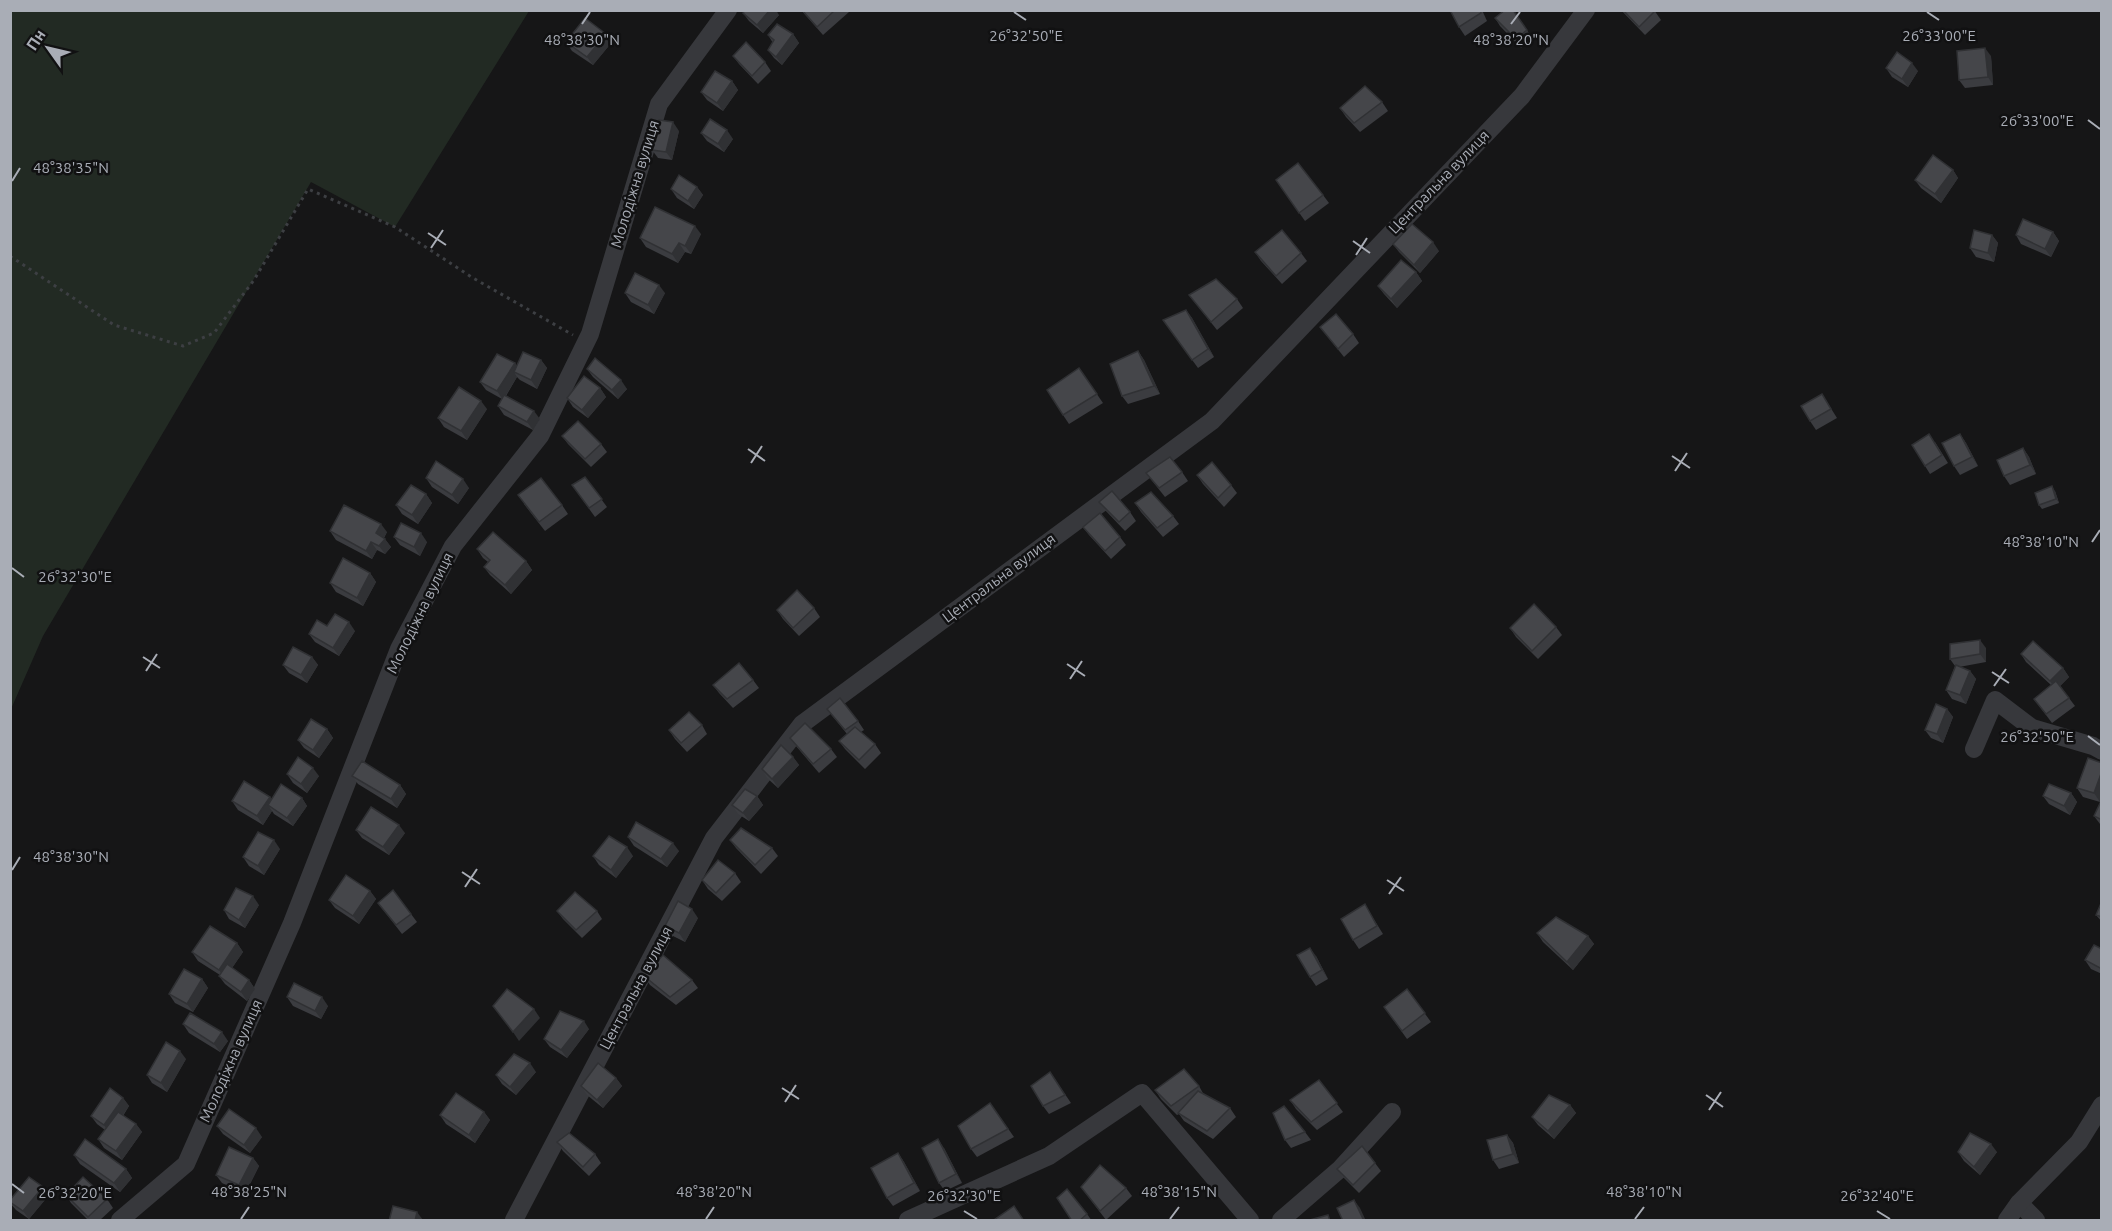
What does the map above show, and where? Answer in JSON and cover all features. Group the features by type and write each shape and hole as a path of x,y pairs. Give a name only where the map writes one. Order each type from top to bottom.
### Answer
{"street":[{"name":"Молодіжна вулиця","path":"120,1221 186,1164 292,923 399,649 453,546 540,436 586,342 659,104 728,10"},
{"name":"Центральна вулиця","path":"514,1221 714,838 802,724 1212,420 1522,96 1586,10"},
{"path":"1974,749 1995,700 2032,728 2093,746 2102,751"},
{"path":"908,1221 1049,1156 1142,1093 1250,1221"},
{"path":"2007,1221 2019,1203 2079,1142 2102,1105"},
{"path":"1281,1221 1340,1169 1392,1112"},
{"path":"2019,1203 2036,1221"}],"path":[{"path":"10,256 114,326 183,346 214,333 254,280 308,189 396,227 473,278 586,342"}],"shaded area":[{"path":"11,10 529,11 395,227 311,182 43,636 11,709"}],"building":[{"path":"745,10 770,10 757,25 743,13"},
{"path":"802,10 835,10 817,27"},
{"path":"1450,10 1480,10 1481,13 1459,27"},
{"path":"1505,10 1513,10 1527,30 1516,39 1495,18"},
{"path":"1623,10 1654,10 1655,11 1639,27"},
{"path":"585,18 606,34 587,57 566,42"},
{"path":"777,24 793,34 776,57 768,50 774,40 768,35"},
{"path":"746,42 765,62 752,76 733,56"},
{"path":"1985,48 1988,77 1959,80 1957,51"},
{"path":"1897,52 1912,63 1902,79 1886,68"},
{"path":"715,71 732,81 717,103 701,92"},
{"path":"1365,86 1382,102 1354,123 1340,108"},
{"path":"710,119 727,130 718,144 701,133"},
{"path":"659,120 673,122 666,152 652,150"},
{"path":"1933,155 1953,170 1935,194 1915,180"},
{"path":"1298,163 1323,195 1299,213 1276,180"},
{"path":"679,175 697,187 688,201 671,189"},
{"path":"655,207 695,226 685,246 679,243 672,254 640,238"},
{"path":"2023,219 2053,232 2045,249 2016,235"},
{"path":"1412,224 1433,242 1414,265 1393,244"},
{"path":"1282,230 1301,253 1276,276 1255,252"},
{"path":"1974,230 1992,235 1988,253 1970,248"},
{"path":"1401,260 1416,272 1391,299 1378,286"},
{"path":"635,273 659,285 648,305 625,293"},
{"path":"1216,279 1237,299 1211,322 1189,295"},
{"path":"1186,310 1208,349 1192,360 1163,320"},
{"path":"1336,314 1353,334 1338,349 1320,327"},
{"path":"1138,351 1154,386 1122,396 1110,364"},
{"path":"523,352 541,360 531,380 514,372"},
{"path":"497,354 515,363 497,391 480,382"},
{"path":"595,358 621,380 612,390 587,369"},
{"path":"1079,368 1097,394 1063,415 1047,390"},
{"path":"584,376 600,388 582,410 567,398"},
{"path":"459,387 481,401 461,431 438,418"},
{"path":"1822,394 1831,409 1810,421 1801,406"},
{"path":"504,395 534,411 527,422 498,406"},
{"path":"578,421 601,444 585,459 562,436"},
{"path":"1929,434 1942,455 1925,466 1912,445"},
{"path":"1960,434 1972,457 1954,466 1942,443"},
{"path":"2023,448 2030,465 2004,476 1997,460"},
{"path":"1170,457 1182,472 1159,488 1146,473"},
{"path":"436,461 463,479 452,495 426,478"},
{"path":"1212,462 1231,485 1218,498 1197,475"},
{"path":"585,477 602,499 589,508 572,485"},
{"path":"541,478 562,505 539,522 518,495"},
{"path":"411,485 426,494 412,515 396,505"},
{"path":"2052,486 2056,499 2039,505 2035,493"},
{"path":"1112,491 1130,512 1119,522 1099,502"},
{"path":"1151,492 1173,516 1157,528 1135,503"},
{"path":"344,505 381,524 376,533 385,539 379,546 371,542 366,551 330,531"},
{"path":"1100,513 1120,537 1105,551 1083,527"},
{"path":"401,523 421,533 414,547 394,537"},
{"path":"493,532 526,561 505,585 484,567 490,560 477,549"},
{"path":"343,558 370,573 357,598 330,583"},
{"path":"797,590 814,608 793,628 777,610"},
{"path":"1534,604 1556,627 1532,651 1510,628"},
{"path":"335,614 349,622 333,648 309,634 317,620 327,626"},
{"path":"1980,640 1980,654 1950,659 1950,644"},
{"path":"2033,641 2063,668 2050,681 2021,654"},
{"path":"293,647 312,657 301,675 283,665"},
{"path":"739,663 753,680 727,699 713,685"},
{"path":"1956,665 1970,671 1960,695 1946,690"},
{"path":"2056,681 2069,698 2046,714 2034,699"},
{"path":"840,698 858,721 845,730 827,709"},
{"path":"1936,704 1947,709 1937,734 1925,730"},
{"path":"689,712 702,725 681,743 669,730"},
{"path":"311,719 327,729 313,750 298,740"},
{"path":"805,723 831,749 813,764 790,738"},
{"path":"855,727 875,744 859,760 839,741"},
{"path":"781,745 793,757 772,779 762,769"},
{"path":"298,757 313,768 301,784 287,774"},
{"path":"2088,758 2102,763 2102,771 2094,793 2077,788"},
{"path":"362,761 400,785 391,799 352,776"},
{"path":"244,781 270,797 257,816 232,801"},
{"path":"281,784 302,798 287,818 268,805"},
{"path":"2049,784 2071,793 2064,806 2043,796"},
{"path":"745,789 757,796 743,813 732,805"},
{"path":"2102,799 2102,820 2094,816"},
{"path":"371,807 399,825 383,847 356,830"},
{"path":"636,822 673,843 661,859 628,837"},
{"path":"741,828 772,848 755,865 730,840"},
{"path":"258,832 274,840 258,866 243,857"},
{"path":"609,836 627,847 611,870 593,856"},
{"path":"718,860 735,873 716,893 702,880"},
{"path":"346,875 370,891 353,916 329,900"},
{"path":"236,888 253,896 239,920 224,910"},
{"path":"393,890 411,914 396,925 378,903"},
{"path":"575,892 597,911 576,930 557,911"},
{"path":"678,901 692,909 679,933 665,926"},
{"path":"2102,901 2102,917 2096,915"},
{"path":"1365,904 1377,926 1353,940 1341,919"},
{"path":"1556,917 1588,936 1567,962 1537,933"},
{"path":"210,926 237,943 219,970 192,952"},
{"path":"2094,945 2102,949 2102,969 2085,960"},
{"path":"1310,948 1322,970 1310,977 1297,955"},
{"path":"663,955 692,980 670,997 644,976"},
{"path":"227,964 249,980 241,992 219,976"},
{"path":"184,969 202,979 187,1004 169,994"},
{"path":"294,983 322,997 315,1011 287,997"},
{"path":"507,989 534,1009 513,1032 493,1006"},
{"path":"1407,989 1425,1013 1402,1031 1384,1007"},
{"path":"560,1011 584,1021 561,1050 544,1039"},
{"path":"190,1013 222,1032 214,1044 183,1024"},
{"path":"166,1042 180,1051 161,1083 147,1075"},
{"path":"514,1054 530,1063 510,1087 496,1075"},
{"path":"598,1063 616,1078 597,1100 581,1086"},
{"path":"1184,1069 1199,1086 1171,1106 1155,1090"},
{"path":"1050,1072 1065,1095 1043,1106 1031,1086"},
{"path":"1319,1080 1337,1103 1311,1122 1290,1100"},
{"path":"110,1088 123,1098 104,1125 91,1116"},
{"path":"1198,1091 1230,1108 1207,1131 1178,1113"},
{"path":"456,1093 484,1112 469,1135 440,1115"},
{"path":"1549,1095 1570,1105 1548,1131 1532,1117"},
{"path":"990,1103 1008,1129 971,1149 958,1126"},
{"path":"1284,1106 1305,1132 1285,1140 1273,1113"},
{"path":"229,1109 256,1128 244,1145 217,1126"},
{"path":"118,1112 136,1124 116,1151 98,1139"},
{"path":"569,1133 595,1154 583,1167 557,1142"},
{"path":"1970,1133 1991,1144 1974,1167 1958,1152"},
{"path":"1507,1135 1513,1154 1493,1160 1487,1140"},
{"path":"85,1139 126,1169 114,1183 74,1155"},
{"path":"938,1139 956,1174 939,1183 922,1148"},
{"path":"1362,1146 1375,1163 1353,1185 1337,1169"},
{"path":"229,1147 253,1158 239,1185 216,1175"},
{"path":"898,1153 914,1183 887,1198 871,1168"},
{"path":"1100,1165 1126,1188 1100,1211 1081,1187"},
{"path":"29,1177 43,1187 23,1211 10,1200"},
{"path":"83,1177 107,1199 88,1217 66,1195"},
{"path":"1067,1189 1087,1214 1079,1221 1072,1221 1057,1198"},
{"path":"1354,1200 1364,1221 1343,1221 1337,1208"},
{"path":"393,1206 417,1212 415,1221 389,1221"},
{"path":"1014,1206 1024,1221 994,1221 994,1220"},
{"path":"1328,1215 1330,1221 1306,1221"}]}
